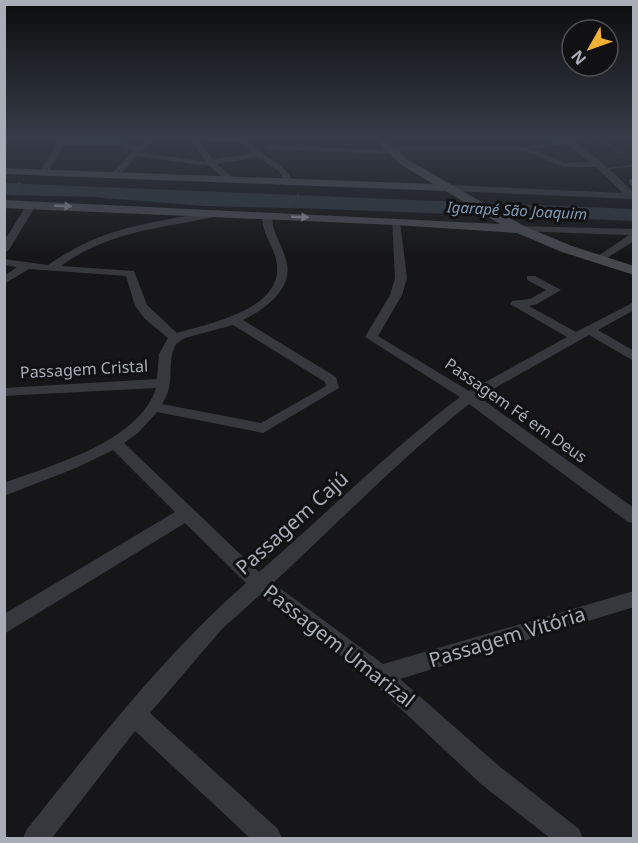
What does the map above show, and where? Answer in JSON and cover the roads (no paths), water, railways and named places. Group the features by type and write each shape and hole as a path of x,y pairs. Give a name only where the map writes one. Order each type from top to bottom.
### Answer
{"street":[{"path":"153,177 454,191 632,196"},
{"path":"227,177 230,180"},
{"path":"287,177 290,183"},
{"path":"430,177 517,227 633,271"},
{"path":"613,177 632,196"},
{"path":"7,201 31,205 633,234"},
{"path":"4,250 31,205"},
{"path":"50,269 68,256 101,239 147,226 219,213"},
{"path":"4,490 116,444 130,433 153,407 165,383 165,352 175,338 236,321 264,301 272,292 282,272 278,252 267,229 267,216"},
{"name":"Passagem Fé em Deus","path":"395,221 401,278 396,295 371,334 373,339 470,397 633,518"},
{"path":"599,260 633,234"},
{"path":"4,262 25,267 130,273 133,277 136,298 141,306 175,338"},
{"path":"4,281 25,267"},
{"path":"531,278 555,290 533,302 516,304 633,357"},
{"name":"Passagem Cajú","path":"36,838 134,714 215,623 345,507 420,435 470,397 633,305"},
{"path":"153,407 263,428 332,388 331,380 236,321"},
{"name":"Passagem Cristal","path":"4,392 165,383"},
{"name":"Passagem Umarizal","path":"116,444 258,583 338,641 380,675 490,775 570,838"},
{"path":"4,625 186,514"},
{"name":"Passagem Vitória","path":"380,675 633,599"},
{"path":"134,714 269,838"}],"water":[{"name":"Igarapé São Joaquim","path":"5,183 633,209 634,221 204,206 92,197 5,195"}]}
